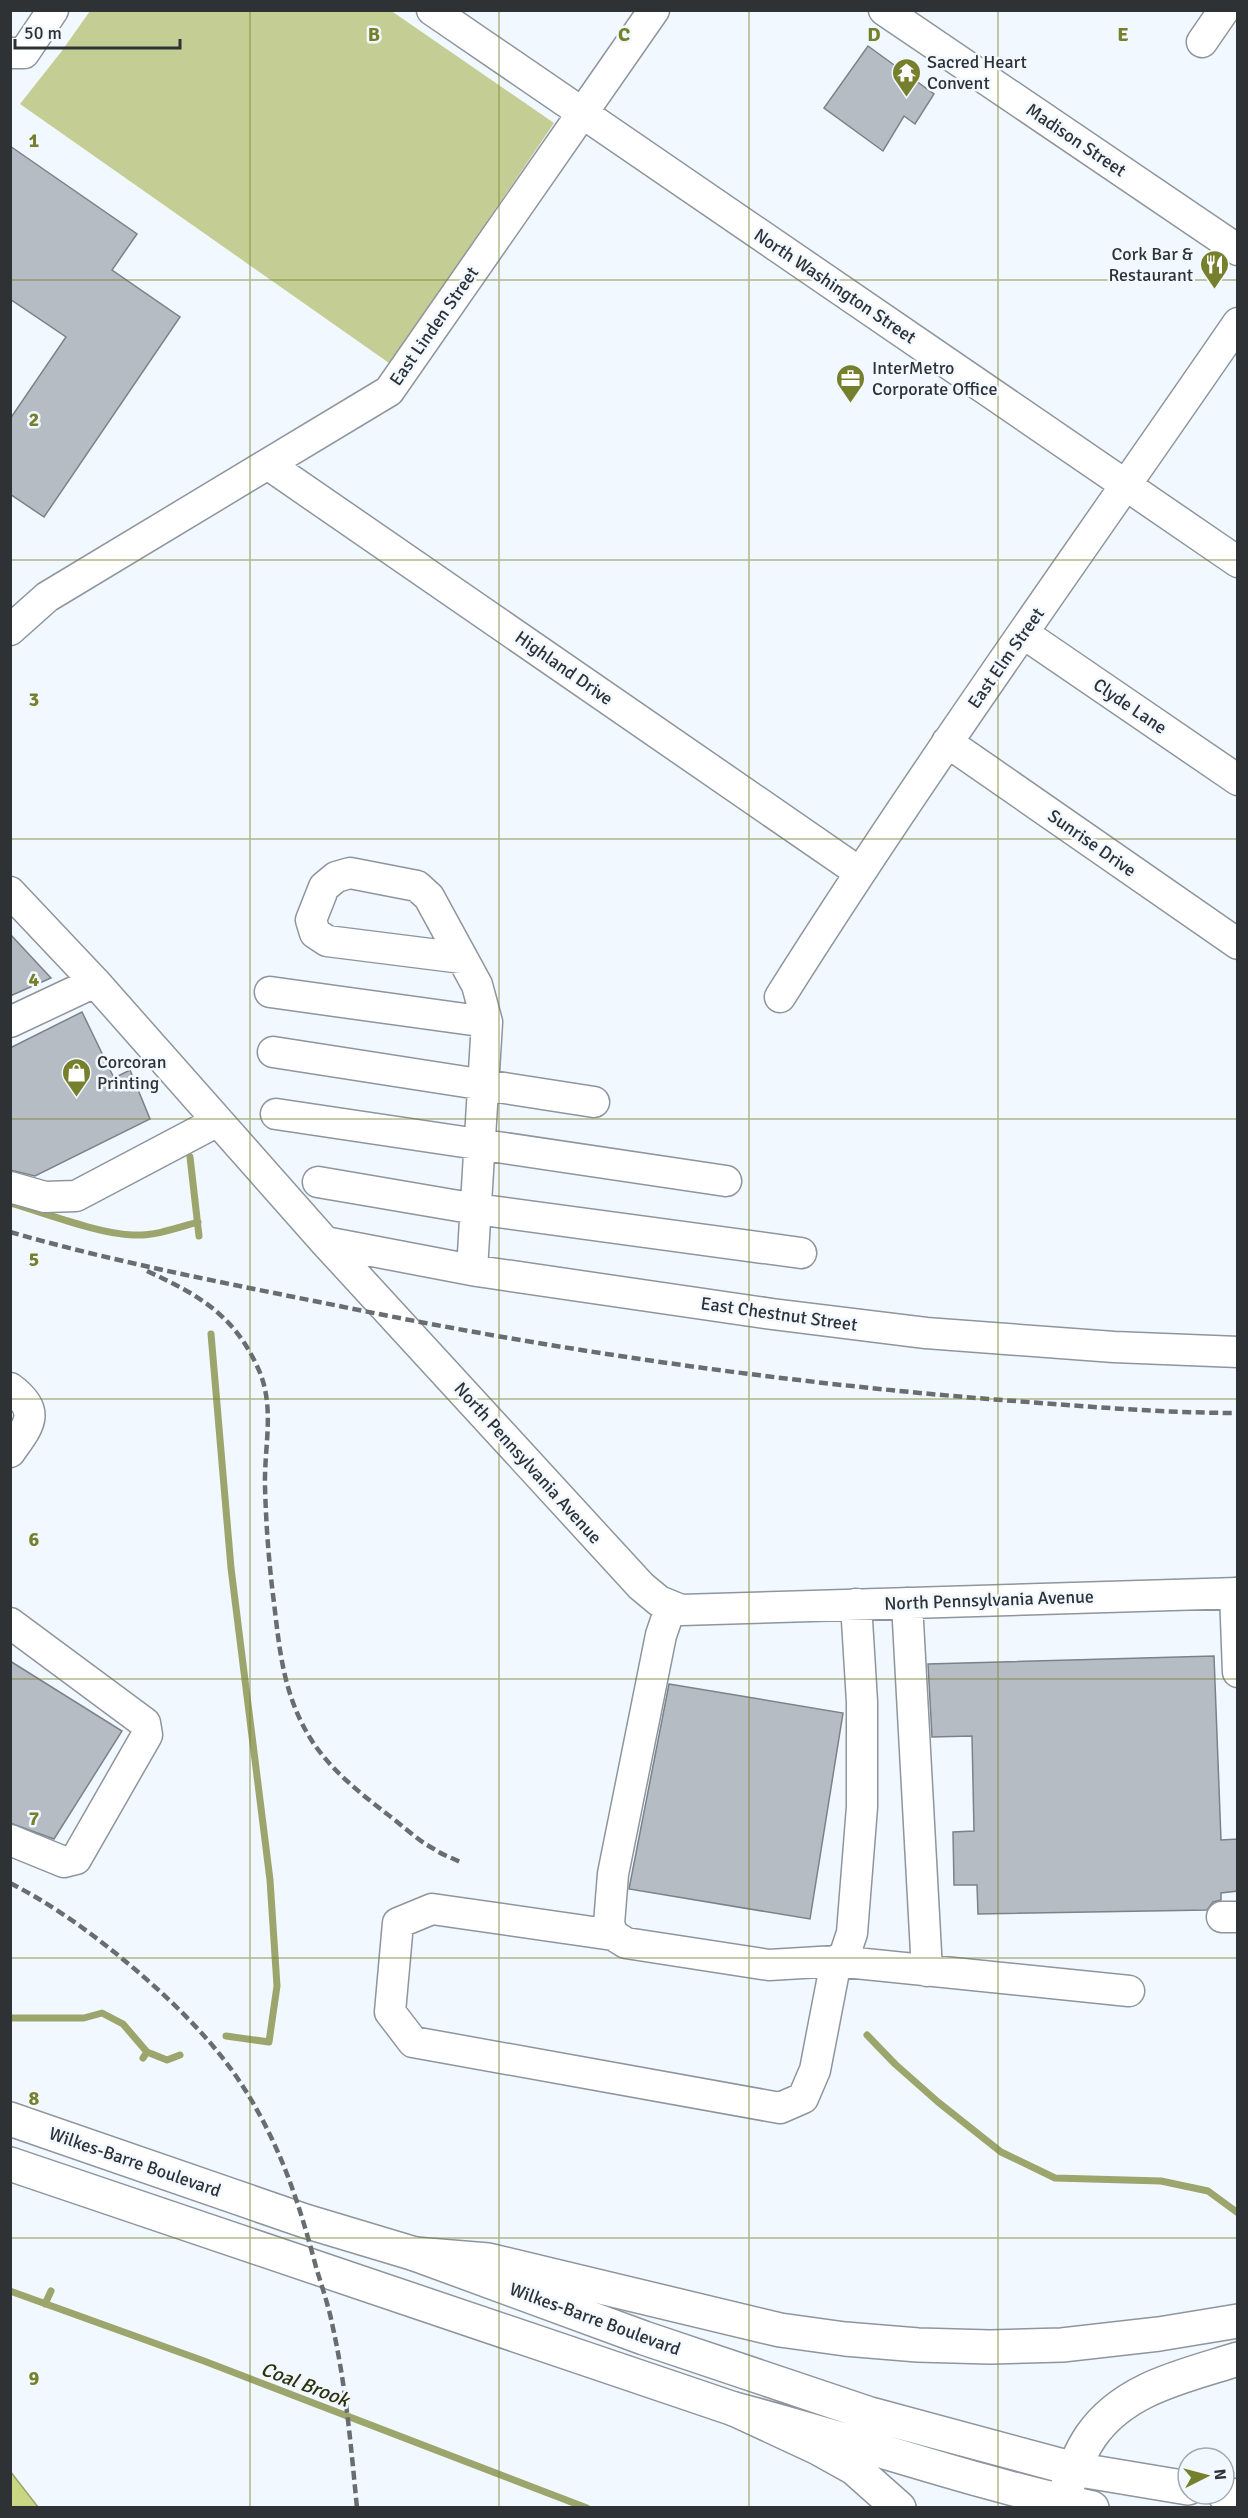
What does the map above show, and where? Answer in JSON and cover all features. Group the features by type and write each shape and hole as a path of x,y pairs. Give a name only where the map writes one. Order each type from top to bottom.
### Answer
{"main road":[{"name":"Wilkes-Barre Boulevard","path":"10,2119 294,2217 415,2254 644,2338 870,2414 1074,2469 1176,2486"},
{"path":"10,2164 734,2409 1071,2505 1074,2469 1090,2437 1117,2406 1144,2390 1238,2359"},
{"path":"415,2254 488,2260 780,2330 908,2345 990,2347 1062,2344 1159,2334 1238,2321"},
{"path":"734,2409 818,2448 854,2468 899,2508"}],"street":[{"path":"10,53 24,53 53,10"},
{"name":"North Washington Street","path":"432,10 1238,562"},
{"name":"East Linden Street","path":"10,630 48,597 389,391 654,10"},
{"name":"Madison Street","path":"884,10 1238,250"},
{"path":"1202,42 1224,10"},
{"name":"East Elm Street","path":"780,997 859,872 947,742 1238,323"},
{"name":"Highland Drive","path":"269,465 859,872"},
{"name":"Clyde Lane","path":"1023,633 1238,780"},
{"name":"Sunrise Drive","path":"947,742 1238,944"},
{"path":"462,958 327,941 315,933 311,920 324,887 336,877 350,873 417,886 429,897 462,958 477,986 487,1022 472,1270"},
{"name":"North Pennsylvania Avenue","path":"10,892 95,982 325,1242 641,1586 659,1601 681,1610 1236,1593"},
{"path":"10,1022 95,982"},
{"path":"270,992 487,1022"},
{"path":"273,1052 594,1102"},
{"path":"276,1113 726,1181"},
{"path":"10,1187 45,1197 76,1196 218,1121"},
{"path":"318,1182 476,1209 801,1253"},
{"name":"East Chestnut Street","path":"325,1242 472,1270 772,1314 926,1333 1114,1347 1238,1352"},
{"path":"10,1388 28,1407 30,1424 10,1452"},
{"path":"1236,1593 1238,1672"},
{"path":"907,1603 927,1971"},
{"path":"856,1604 862,1702 861,1808 852,1933 845,1954 836,1961 815,2070 802,2098 780,2108 413,2042 390,2012 398,1923 432,1909 613,1935 626,1943 769,1965 836,1961 1129,1991"},
{"path":"613,1935 609,1924 613,1874 661,1635 670,1606"},
{"path":"10,1623 145,1723 147,1735 76,1859 64,1862 10,1840"}],"shaded area":[{"path":"390,10 554,123 389,363 20,104 90,11"},
{"path":"10,2471 38,2507 11,2507"}],"building":[{"name":"Sacred Heart Convent","path":"868,46 934,94 915,124 904,116 883,151 824,108"},
{"path":"10,146 137,234 112,270 180,317 44,517 10,494 10,419 66,337 10,299"},
{"path":"10,934 51,978 10,996"},
{"name":"Corcoran Printing","path":"82,1012 114,1078 130,1070 150,1119 35,1176 10,1170 10,1048"},
{"path":"1214,1656 1221,1840 1238,1839 1238,1891 1221,1893 1221,1900 1213,1902 1207,1910 978,1914 977,1885 954,1885 953,1832 974,1831 972,1736 932,1737 928,1664"},
{"path":"10,1661 122,1731 54,1839 10,1823"},
{"path":"669,1684 843,1713 810,1919 629,1889"}],"waterway":[{"path":"190,1157 199,1236"},
{"path":"10,1203 119,1234 149,1234 198,1222"},
{"path":"211,1334 231,1568 270,1880 277,1986 269,2042 226,2036"},
{"path":"10,2018 84,2018 102,2013 123,2024 147,2052"},
{"path":"867,2035 895,2064 938,2102 1001,2152 1055,2178 1161,2181 1208,2191 1238,2213"},
{"path":"143,2058 147,2052 167,2060 180,2055"},
{"name":"Coal Brook","path":"10,2291 204,2361 587,2508"},
{"path":"45,2304 51,2291"}],"railway":[{"path":"10,1232 133,1263 339,1306 500,1337 662,1362 906,1392 1144,1410 1238,1413"},
{"path":"147,1271 197,1297 225,1319 247,1348 263,1381 268,1410 265,1486 272,1588 285,1675 303,1725 328,1762 356,1789 422,1841 440,1853 462,1863"},
{"path":"10,1883 76,1923 122,1958 164,1995 190,2020 225,2061 263,2121 294,2192 330,2312 345,2395 357,2508"}],"place":[{"name":"Sacred Heart Convent","path":"906,98"},
{"name":"Cork Bar & Restaurant","path":"1214,290"},
{"name":"InterMetro Corporate Office","path":"851,404"},
{"name":"Corcoran Printing","path":"76,1098"}]}
